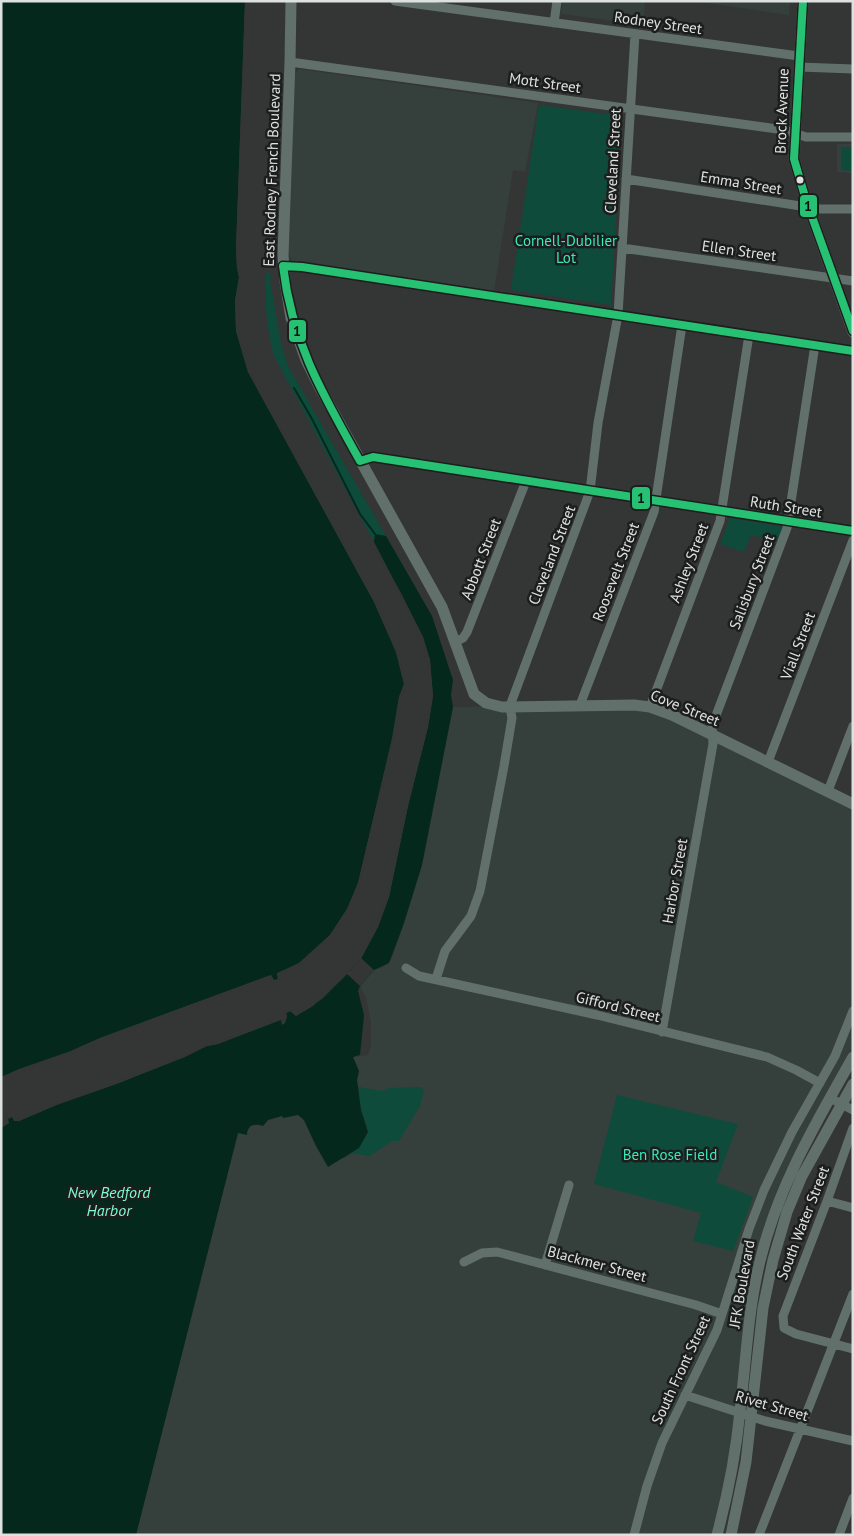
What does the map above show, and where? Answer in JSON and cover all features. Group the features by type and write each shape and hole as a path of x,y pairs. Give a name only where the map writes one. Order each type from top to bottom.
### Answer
{"main road":[{"name":"East Rodney French Boulevard","path":"291,1 283,266 289,308 302,349 315,380 442,607 470,686"},
{"name":"Brock Avenue","path":"803,1 794,159 853,332"},
{"name":"Cove Street","path":"470,686 476,696 484,702 510,708 628,704 650,707 712,734 853,804"},
{"name":"JFK Boulevard","path":"718,1535 729,1484 740,1412 750,1310 766,1235 791,1171 853,1057"},
{"name":"JFK Boulevard","path":"731,1535 746,1462 763,1308 770,1272 779,1239 802,1176 853,1084"}],"street":[{"name":"Rodney Street","path":"395,1 634,34 853,69"},
{"path":"554,23 557,1"},
{"name":"Cleveland Street","path":"436,979 446,951 471,916 480,891 512,718 510,708 590,491 598,423 618,315 634,34"},
{"name":"Mott Street","path":"290,62 785,130 806,137 853,137"},
{"name":"Emma Street","path":"626,180 809,207 853,210"},
{"name":"Ellen Street","path":"622,248 853,281"},
{"path":"283,266 302,267 853,351"},
{"name":"Roosevelt Street","path":"580,706 652,516 656,501 682,325"},
{"name":"Ashley Street","path":"650,707 719,524 749,336"},
{"name":"Salisbury Street","path":"712,734 712,726 784,539 815,345"},
{"name":"Ruth Street","path":"360,461 373,458 853,530"},
{"name":"Abbott Street","path":"455,642 463,638 467,632 526,481"},
{"name":"Viall Street","path":"768,762 853,540"},
{"path":"828,791 850,740 853,726"},
{"name":"Harbor Street","path":"662,1032 713,744 712,734"},
{"name":"Gifford Street","path":"406,968 419,976 597,1015 767,1057 820,1083"},
{"name":"South Front Street","path":"634,1535 645,1492 657,1458 667,1432 711,1344 764,1190 788,1140 835,1056 853,1011"},
{"path":"830,1098 853,1110"},
{"name":"South Water Street","path":"833,1344 796,1334 784,1328 783,1316 853,1128"},
{"path":"546,1265 569,1185"},
{"path":"827,1201 853,1208"},
{"name":"Blackmer Street","path":"464,1262 482,1253 497,1252 696,1305 722,1314"},
{"path":"759,1535 853,1294"},
{"path":"833,1344 853,1350"},
{"name":"Rivet Street","path":"686,1395 752,1416 853,1441"},
{"path":"839,1535 853,1498"}],"shaded area":[{"path":"563,1 645,1 644,25 561,14"},
{"path":"693,1 790,2 789,15"},
{"path":"299,69 538,103 525,172 513,170 494,291 292,261 287,252 295,75"},
{"path":"837,144 853,144 853,173 837,172"},
{"path":"645,705 853,804 853,1057 766,1235 717,1535 136,1535 238,1133 247,1132 251,1126 257,1124 263,1126 268,1120 282,1115 283,1117 298,1115 304,1120 316,1146 345,1158 359,1148 368,1132 357,1080 359,1071 353,1057 360,986 374,970 383,967 392,958 404,923 422,865 453,707"}],"green space":[{"name":"Cornell-Dubilier Lot","path":"539,105 622,116 611,305 511,290"},
{"path":"841,147 853,147 853,171 841,170"},
{"path":"266,273 271,273 270,281 281,343 288,366 417,590 390,572 274,356 267,315"},
{"path":"730,518 783,527 778,541 751,535 744,552 720,544"},
{"path":"359,1087 383,1091 389,1088 420,1087 424,1090 420,1106 399,1141 392,1141 370,1156 351,1153 359,1148 368,1132 360,1104"},
{"name":"Ben Rose Field","path":"617,1095 738,1124 716,1182 753,1197 733,1251 693,1241 701,1213 594,1184"}],"water":[{"path":"1,1 245,1 236,248 239,277 235,301 236,331 248,372 374,602 396,652 404,684 399,697 392,739 358,883 347,909 330,935 299,963 277,973 278,979 274,981 271,975 1,1077"},
{"name":"New Bedford Harbor","path":"375,534 386,536 432,616 453,680 451,695 453,707 422,865 404,923 389,963 374,970 360,986 364,999 366,1054 353,1057 359,1071 357,1080 361,1110 368,1132 359,1148 328,1167 304,1120 298,1115 283,1118 282,1116 268,1120 263,1126 252,1126 248,1129 247,1135 238,1133 136,1535 1,1535 1,1128 9,1123 7,1119 12,1117 19,1121 59,1104 119,1083 207,1046 218,1044 281,1019 282,1024 285,1023 286,1013 291,1011 296,1016 322,999 361,959 378,927 389,897 408,806 428,727 433,696 430,660 423,637 375,546"}],"pier":[{"path":"245,1 247,1 239,248 241,277 238,301 239,331 250,371 376,600 399,652 406,684 401,698 394,740 360,884 349,910 332,937 300,965 279,975 280,980 275,983 270,978 247,986 1,1080 1,1077 19,1069 271,975 274,980 278,979 277,974 299,963 330,935 347,909 358,883 392,739 399,697 404,684 396,652 374,602 248,372 236,331 235,301 239,277 236,248"},
{"path":"372,538 423,637 430,660 433,696 428,727 408,806 389,897 378,927 361,958 374,970 360,986 347,974 313,1006 296,1016 290,1011 286,1013 285,1023 282,1025 281,1020 218,1044 207,1046 185,1057 19,1121 14,1121 12,1117 8,1119 9,1123 1,1128 1,1125 6,1122 5,1118 13,1115 18,1119 184,1055 206,1044 217,1042 281,1017 284,1019 285,1011 292,1009 296,1013 320,997 342,973 350,971 360,959 358,958 376,926 386,897 426,727 430,695 427,661 421,638 373,547"},
{"path":"360,986 366,998 371,1022 371,1046 368,1055 353,1057 360,1055 364,1015 358,991"}],"waterway":[{"path":"294,388 312,419 360,514 375,534"}],"transit line":[{"name":"1","path":"803,1 794,159 806,200 853,331"},
{"name":"1","path":"853,351 302,267 283,266 287,294 294,320 311,368 360,461 373,457 853,531"}]}
